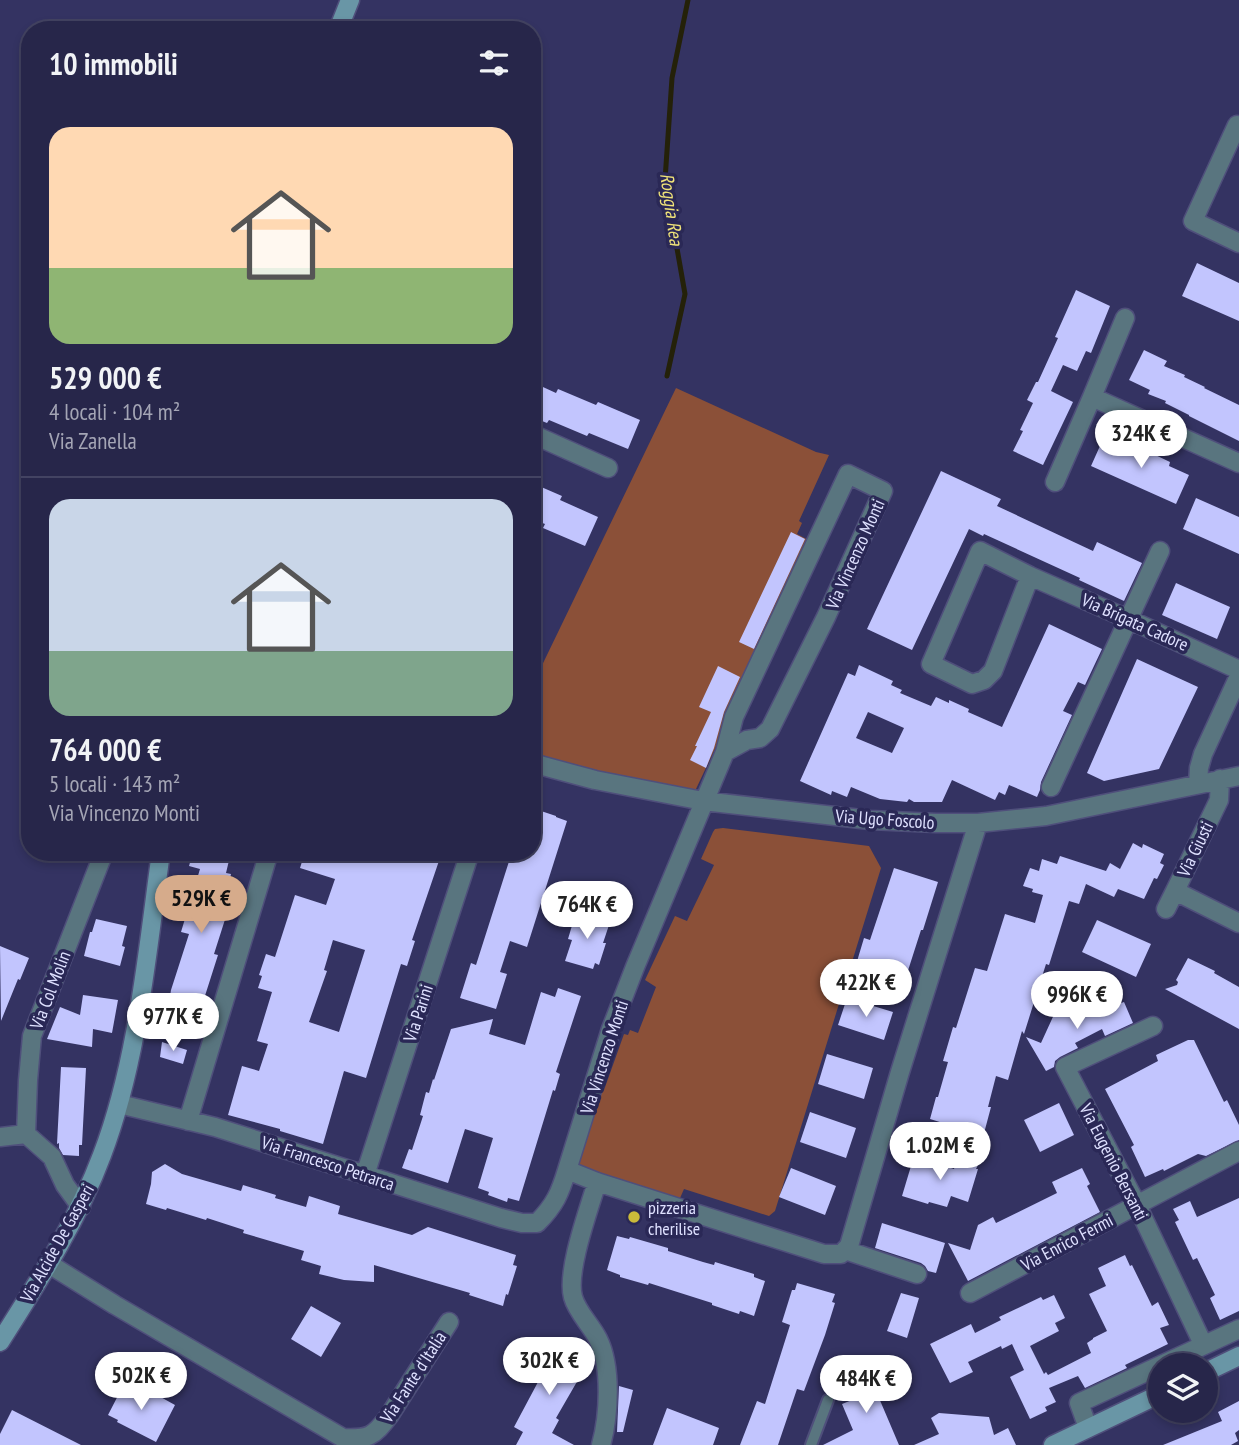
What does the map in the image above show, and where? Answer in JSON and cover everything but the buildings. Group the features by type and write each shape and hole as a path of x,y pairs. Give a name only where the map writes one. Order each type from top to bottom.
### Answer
{"main road":[{"path":"342,21 350,0"},
{"name":"Via Alcide De Gasperi","path":"2,1334 49,1264 81,1207 103,1155 130,1062 161,861"},
{"path":"1218,1366 1239,1356"},
{"path":"1053,1445 1148,1400"}],"street":[{"path":"1237,125 1193,221 1239,243"},
{"path":"1055,482 1125,318"},
{"path":"1093,397 1239,463"},
{"path":"541,438 608,468"},
{"name":"Via Vincenzo Monti","path":"537,1223 550,1210 560,1191 611,1029 724,752 734,717 848,474 884,491 826,617 770,729 760,738 740,743 724,752"},
{"name":"Via Brigata Cadore","path":"1030,576 993,671 984,680 972,684 931,664 980,551 1239,670"},
{"path":"1051,787 1160,551"},
{"path":"1198,784 1203,754 1239,676"},
{"path":"734,717 736,726 752,739"},
{"name":"Via Ugo Foscolo","path":"541,765 595,780 703,801 870,820 936,823 978,823 1046,816 1239,776"},
{"name":"Via Giusti","path":"1220,779 1219,800 1175,891 1239,923"},
{"path":"567,1170 824,1254 841,1254 849,1246 978,823"},
{"name":"Via Col Molin","path":"26,1134 32,1036 100,861"},
{"path":"188,1121 266,861"},
{"name":"Via Parini","path":"365,1175 467,861"},
{"path":"1166,909 1175,891"},
{"name":"Via Eugenio Bersanti","path":"1153,1026 1065,1067 1137,1205 1203,1344"},
{"name":"Via Francesco Petrarca","path":"119,1104 215,1127 501,1218 537,1223"},
{"path":"0,1137 26,1134 52,1157 65,1185 81,1207"},
{"name":"Via Enrico Fermi","path":"970,1293 1239,1151"},
{"path":"597,1182 573,1268 573,1297 597,1339 606,1365 605,1430 601,1445"},
{"path":"845,1250 916,1274"},
{"name":"Via Fante d'Italia","path":"49,1264 343,1438 364,1439 378,1431 449,1322"},
{"path":"1088,1428 1079,1403 1239,1329"}],"lane":[{"path":"811,1445 828,1400"}],"shaded area":[{"path":"676,388 816,452 829,455 799,521 802,523 797,534 812,542 696,789 692,792 541,762 541,667"},
{"path":"715,829 869,846 881,868 775,1211 769,1216 684,1189 677,1205 577,1166 601,1090 604,1090 624,1034 628,1035 630,1030 638,1033 656,987 645,980 675,916 687,921 714,865 701,859"}],"waterway":[{"name":"Roggia Rea","path":"667,376 685,294 665,180 672,78 688,0"}],"place":[{"name":"pizzeria cherilise","path":"634,1217"}]}
